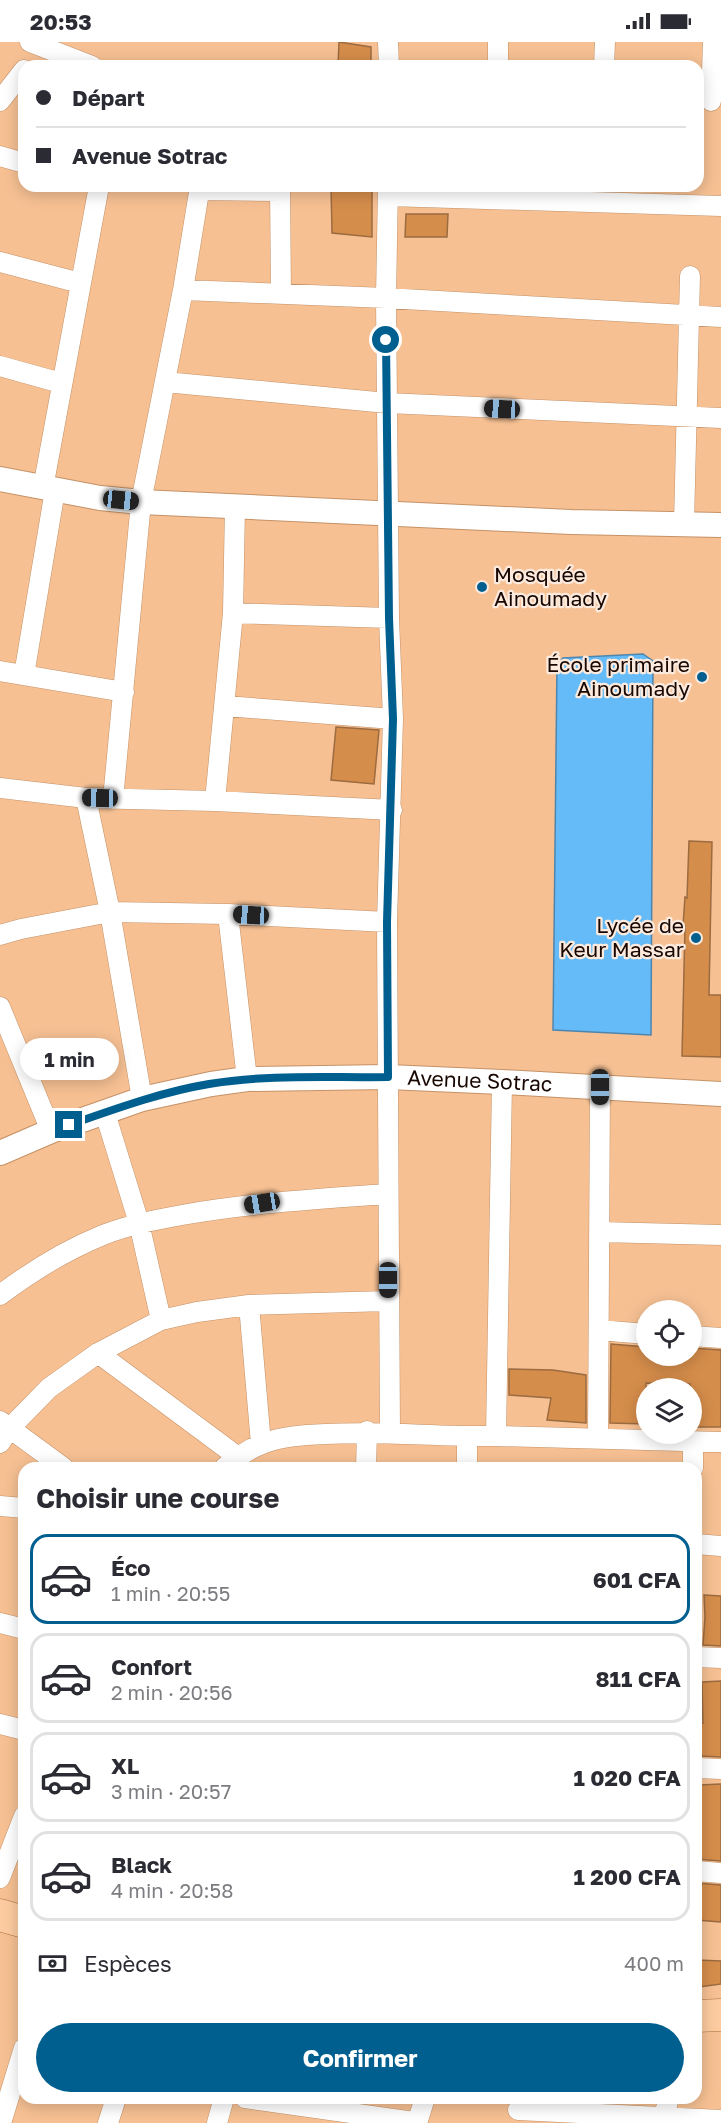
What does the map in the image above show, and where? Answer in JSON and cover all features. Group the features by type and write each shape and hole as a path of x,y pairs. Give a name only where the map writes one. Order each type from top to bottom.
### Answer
{"main road":[{"path":"0,1915 18,1920"},
{"path":"0,1930 18,1935"},
{"path":"702,2000 721,1999"},
{"path":"702,2016 721,2016"}],"street":[{"path":"388,42 389,60"},
{"path":"498,42 498,60"},
{"path":"604,60 605,42"},
{"path":"710,101 713,42"},
{"path":"30,60 39,44 78,60"},
{"path":"0,101 18,78"},
{"path":"0,156 18,161"},
{"path":"24,675 61,383 98,192"},
{"path":"113,799 141,502 183,290 199,192"},
{"path":"280,192 281,294"},
{"path":"388,192 386,298 389,618 393,719 387,922 390,1432"},
{"path":"442,192 603,195 721,206"},
{"path":"0,262 80,283"},
{"path":"684,524 690,276"},
{"path":"183,290 386,298 721,317"},
{"path":"0,366 61,383"},
{"path":"165,382 387,403 721,418"},
{"path":"0,479 100,498 141,502 571,522 721,525"},
{"path":"216,801 233,612 235,507"},
{"path":"233,612 389,618"},
{"path":"0,671 124,692"},
{"path":"225,706 393,719"},
{"path":"0,802 9,790 86,798 216,801 392,810"},
{"path":"86,798 110,912 142,1099"},
{"path":"0,935 110,912 228,914 387,922"},
{"path":"228,914 247,1079"},
{"path":"0,1007 51,1131"},
{"name":"Avenue Sotrac","path":"0,1153 51,1131 142,1099 211,1084 247,1079 388,1077 721,1094"},
{"path":"496,1436 502,1082"},
{"path":"598,1438 600,1087"},
{"path":"105,1113 139,1223 161,1320"},
{"path":"0,1295 28,1274 71,1249 139,1223 262,1203 387,1194"},
{"path":"599,1232 721,1235"},
{"path":"54,1462 3,1431 49,1388 98,1353 161,1320 197,1312 249,1305 388,1301"},
{"path":"249,1305 261,1444"},
{"path":"599,1330 636,1333"},
{"path":"702,1337 721,1338"},
{"path":"98,1353 230,1462"},
{"path":"366,1462 367,1431"},
{"path":"233,1462 261,1444 278,1439 367,1431 467,1437 636,1440"},
{"path":"467,1437 467,1462"},
{"path":"702,1442 721,1442"},
{"path":"693,1444 693,1462"},
{"path":"0,1506 18,1508"},
{"path":"702,1544 721,1546"},
{"path":"0,1623 18,1628"},
{"path":"702,1657 721,1658"},
{"path":"0,1724 18,1728"},
{"path":"702,1768 721,1769"},
{"path":"0,1878 14,1825"},
{"path":"702,1871 721,1872"},
{"path":"1,2123 18,2068"},
{"path":"108,2123 114,2104"},
{"path":"217,2123 222,2104"},
{"path":"288,2104 411,2123"},
{"path":"417,2123 423,2104"},
{"path":"663,2121 667,2104"},
{"path":"518,2110 598,2112 663,2121 721,2120"}],"water":[{"path":"643,654 653,661 651,1035 553,1030 557,664 563,658"}],"building":[{"path":"339,42 371,47 371,60 338,60"},
{"path":"331,192 372,192 372,237 332,233"},
{"path":"406,214 448,214 447,237 405,237"},
{"path":"336,727 379,730 374,784 331,780"},
{"path":"689,841 712,842 709,995 721,995 721,1057 682,1056 685,926 683,926 685,897 687,898"},
{"path":"611,1344 636,1346 636,1366 702,1366 702,1349 721,1350 721,1427 702,1427 702,1378 636,1378 636,1424 610,1423"},
{"path":"509,1369 553,1370 586,1375 586,1423 547,1420 551,1398 509,1395"},
{"path":"704,1595 721,1596 721,1646 703,1645"},
{"path":"721,1681 721,1757 702,1756 702,1682"},
{"path":"721,1784 721,1861 702,1859 702,1785"},
{"path":"702,1883 721,1885 721,1922 702,1920"},
{"path":"702,1960 721,1961 721,1984 702,1987"}],"place":[{"name":"Mosquée Ainoumady","path":"482,587"},
{"name":"École primaire Ainoumady","path":"702,677"},
{"name":"Lycée de Keur Massar","path":"696,938"}],"route":[{"path":"69,1125 142,1099 211,1084 247,1079 388,1077 387,922 393,719 389,618 386,340"}]}
